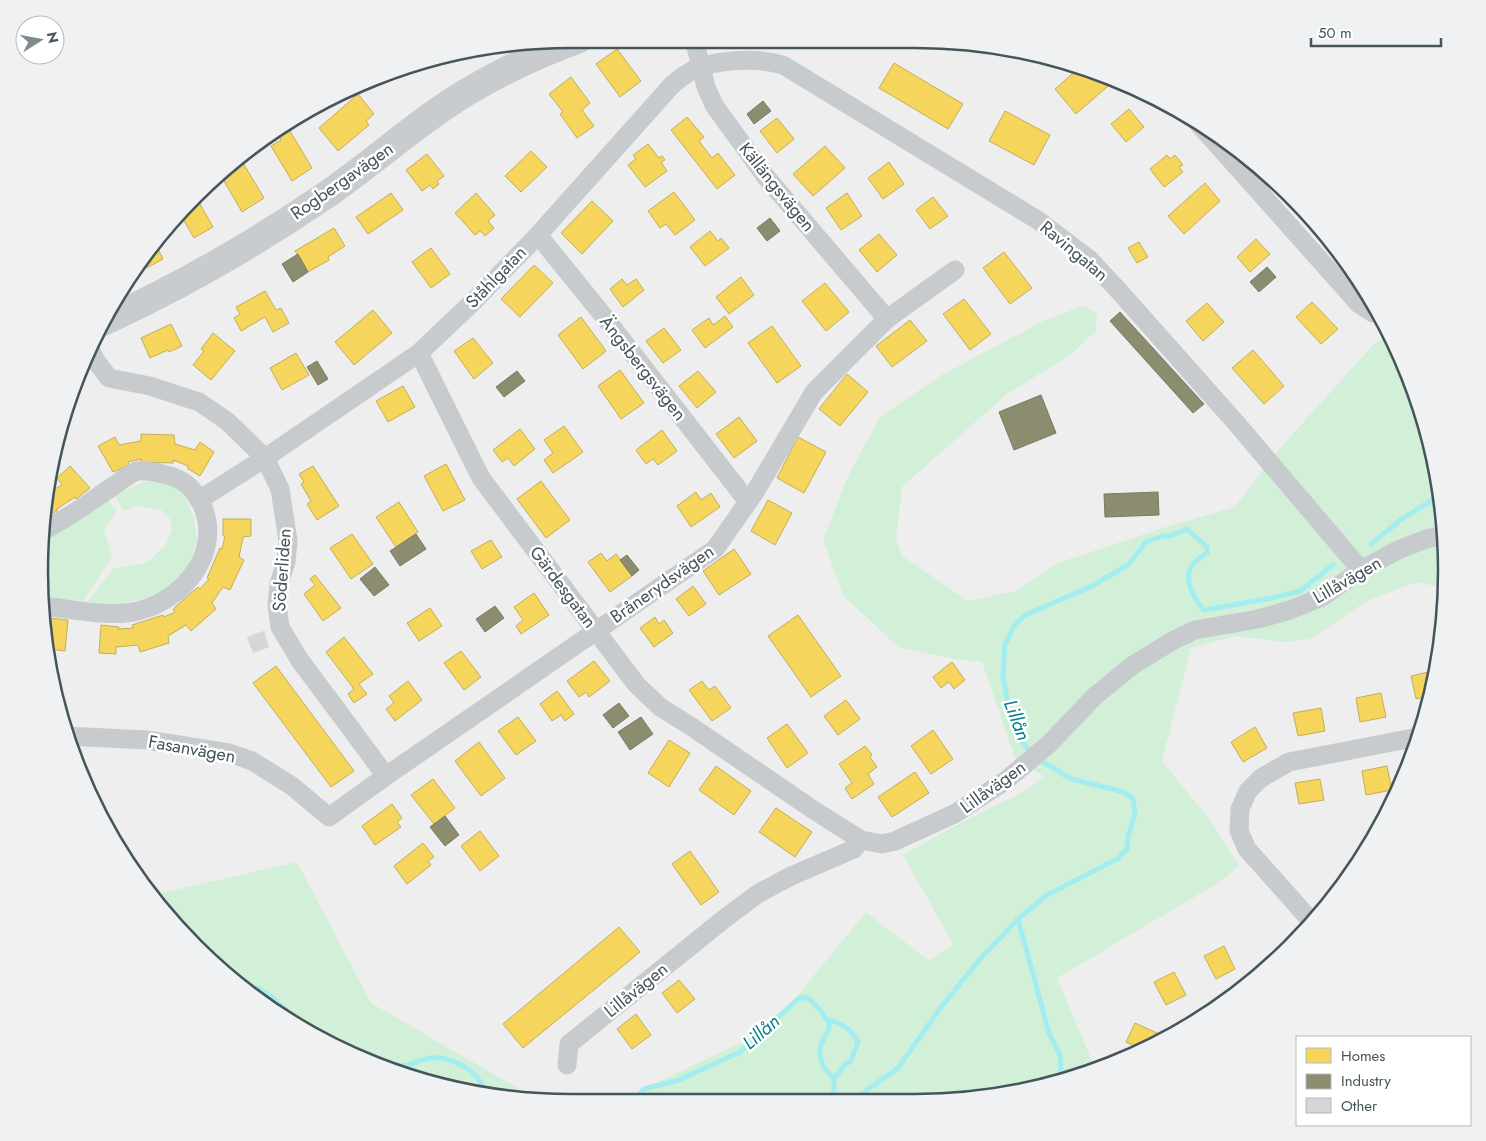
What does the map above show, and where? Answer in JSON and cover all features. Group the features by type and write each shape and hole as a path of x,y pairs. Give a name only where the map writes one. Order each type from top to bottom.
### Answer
{"street":[{"name":"Rogbergavägen","path":"114,317 188,280 326,195 428,118 466,92 506,71 558,48"},
{"name":"Källängsvägen","path":"696,48 706,87 714,105 766,177 887,319"},
{"name":"Ravingatan","path":"701,67 732,61 751,60 770,61 783,65 1039,221 1089,259 1244,431 1361,570"},
{"name":"Ståhlgatan","path":"199,500 419,353 475,300 538,235 672,85 687,73 701,67"},
{"path":"1213,141 1359,304 1369,310"},
{"name":"Ängsbergsvägen","path":"538,235 748,502"},
{"name":"Brånerydsvägen","path":"329,817 716,549 748,502 814,392 887,319 955,270"},
{"name":"Gärdesgatan","path":"419,353 481,478 636,684 660,707 861,840"},
{"name":"Söderliden","path":"94,356 109,378 150,386 200,402 227,421 264,458 280,489 288,541 286,562 279,584 277,605 280,627 299,659 386,776"},
{"path":"49,607 121,614 154,607 170,597 190,578 208,545 208,521 199,500 188,484 172,476 155,472 136,471 50,526"},
{"name":"Lillåvägen","path":"567,1065 569,1044 724,919 759,894 792,876 854,849 861,840 882,844 896,841 956,813 1005,781 1049,744 1095,696 1133,664 1195,630 1258,619 1290,610 1322,597 1361,570 1398,550 1437,537"},
{"name":"Fasanvägen","path":"74,736 148,740 229,754 252,761 292,786 329,817"},
{"path":"1307,917 1247,849 1239,831 1240,809 1248,791 1261,778 1289,762 1411,738"}],"green space":[{"path":"1083,306 1097,313 1096,331 1070,355 1007,394 902,487 896,539 901,555 968,601 1016,591 1058,563 1166,527 1235,507 1280,448 1373,345 1385,338 1399,370 1421,435 1434,502 1437,536 1438,587 1418,582 1370,599 1311,639 1282,642 1236,636 1191,648 1162,761 1209,819 1239,866 1218,883 1057,978 1093,1063 1051,1076 1018,1083 950,1092 916,1094 632,1094 770,1029 866,912 929,961 953,944 903,855 949,829 1025,791 1045,777 1015,758 982,662 954,659 898,647 843,595 823,540 848,476 880,417 940,376 1045,320"},
{"path":"151,479 171,483 185,497 194,519 197,541 189,565 180,577 158,595 119,605 87,602 114,568 145,563 165,546 172,530 170,519 161,510 138,506 123,511 115,495"},
{"path":"107,499 117,511 104,530 112,557 83,601 49,598 49,536"},
{"path":"297,862 371,1003 523,1091 502,1089 435,1076 370,1054 339,1040 280,1005 226,964 177,915 160,893"}],"building: Homes":[{"path":"617,49 641,81 620,97 596,64"},
{"path":"894,63 963,104 948,129 879,88"},
{"path":"1074,72 1110,85 1076,114 1055,89"},
{"path":"571,77 590,103 582,110 594,126 577,138 560,114 563,112 549,94"},
{"path":"358,94 374,114 366,121 369,125 338,151 319,128"},
{"path":"1129,109 1144,127 1126,142 1111,124"},
{"path":"1005,111 1050,135 1034,165 989,141"},
{"path":"687,117 704,137 699,141 712,158 718,153 735,175 717,189 671,130"},
{"path":"777,118 794,139 777,153 760,131"},
{"path":"289,130 312,168 292,181 271,146 281,140 279,137"},
{"path":"648,144 659,158 662,156 665,160 661,162 667,171 645,187 628,165 636,159 633,155"},
{"path":"825,146 845,168 813,196 793,174"},
{"path":"531,151 547,167 521,192 505,176"},
{"path":"427,154 444,176 437,181 439,184 433,189 430,185 422,191 406,170"},
{"path":"1167,155 1170,159 1175,155 1183,165 1179,167 1183,172 1164,187 1150,169"},
{"path":"889,162 904,184 883,199 868,178"},
{"path":"243,163 264,198 242,212 223,180"},
{"path":"1205,183 1220,201 1184,234 1168,216"},
{"path":"674,192 695,220 675,235 666,224 660,228 648,211"},
{"path":"391,193 403,210 368,234 356,217"},
{"path":"476,193 495,215 488,221 494,228 485,236 480,231 475,235 455,213"},
{"path":"847,193 862,216 841,230 826,208"},
{"path":"933,197 948,216 930,229 916,210"},
{"path":"592,201 613,221 582,254 561,233"},
{"path":"199,203 213,227 194,238 183,220"},
{"path":"334,228 345,246 328,257 329,260 308,272 295,251"},
{"path":"710,231 718,241 721,238 729,248 705,266 690,247"},
{"path":"879,234 897,255 877,272 859,250"},
{"path":"1256,239 1270,254 1250,272 1237,257"},
{"path":"1139,242 1148,257 1137,263 1128,248"},
{"path":"431,248 450,274 431,288 412,262"},
{"path":"158,249 163,259 143,270"},
{"path":"1004,252 1032,288 1010,304 983,268"},
{"path":"534,265 553,283 520,317 501,299"},
{"path":"741,277 754,295 729,314 716,297"},
{"path":"622,279 627,285 636,279 644,290 623,307 610,289"},
{"path":"825,283 849,312 826,331 802,301"},
{"path":"265,291 276,310 281,308 289,323 273,332 265,317 241,331 234,318 240,314 236,307"},
{"path":"964,299 991,334 970,350 943,314"},
{"path":"1312,302 1338,329 1321,344 1296,317"},
{"path":"1207,303 1224,322 1203,341 1186,321"},
{"path":"373,310 392,333 354,365 335,342"},
{"path":"725,316 733,327 705,348 692,330 709,318 713,325"},
{"path":"581,317 606,351 583,369 558,335"},
{"path":"910,320 927,341 892,367 876,346"},
{"path":"171,324 182,346 150,358 141,338"},
{"path":"772,326 801,366 777,383 748,343"},
{"path":"664,328 681,350 663,363 646,341"},
{"path":"213,333 235,351 211,380 193,365 204,351 201,349"},
{"path":"473,338 493,363 474,379 454,351"},
{"path":"1253,350 1284,386 1264,404 1232,368"},
{"path":"296,353 309,375 282,390 270,368"},
{"path":"620,370 644,403 621,419 598,386"},
{"path":"698,371 716,392 697,408 679,386"},
{"path":"847,374 868,392 840,426 819,409"},
{"path":"403,386 415,407 388,422 376,401"},
{"path":"739,417 757,441 734,458 716,434"},
{"path":"564,426 583,452 553,473 544,460 553,453 544,440"},
{"path":"520,429 535,449 514,466 508,458 502,462 493,450"},
{"path":"662,430 677,451 658,465 653,459 646,464 636,450"},
{"path":"141,434 174,435 175,444 195,450 200,442 214,452 200,476 188,469 188,466 173,460 173,463 141,462 141,459 128,462 129,465 113,472 98,446 115,437 119,445 141,441"},
{"path":"798,437 826,452 804,493 777,478"},
{"path":"446,464 465,500 443,511 424,476"},
{"path":"70,466 90,488 51,514 54,489 62,485 57,478"},
{"path":"313,466 339,506 317,520 307,504 311,501 301,484 304,482 299,474"},
{"path":"541,481 570,520 546,538 517,499"},
{"path":"696,492 701,500 711,493 720,507 691,527 677,506"},
{"path":"768,500 792,513 775,545 751,531"},
{"path":"399,502 418,532 396,547 376,517"},
{"path":"223,519 251,519 251,536 243,537 239,557 244,560 230,590 223,587 212,603 216,609 191,631 186,625 168,636 169,643 140,652 138,645 116,647 116,654 99,653 101,625 119,627 118,629 133,628 132,625 163,615 164,617 175,612 173,609 198,587 200,589 209,579 207,578 220,548 222,549 225,536 223,536"},
{"path":"352,534 373,564 351,579 330,548"},
{"path":"491,540 502,557 482,569 471,551"},
{"path":"734,549 751,574 719,595 703,571"},
{"path":"601,553 607,561 616,554 632,576 610,592 588,562"},
{"path":"315,575 341,608 323,621 304,594 315,585 310,579"},
{"path":"693,586 706,604 689,616 676,599"},
{"path":"534,593 549,615 521,634 516,626 523,620 514,607"},
{"path":"430,608 442,626 419,641 407,623"},
{"path":"798,615 841,676 811,697 768,636"},
{"path":"655,617 659,624 664,620 673,633 654,647 640,628"},
{"path":"50,618 68,620 65,651 54,650"},
{"path":"344,637 373,674 359,684 367,694 354,703 348,694 354,689 326,652"},
{"path":"461,651 481,677 464,690 444,663"},
{"path":"594,661 610,681 589,697 586,692 579,697 567,681"},
{"path":"952,662 965,680 954,689 949,682 941,688 933,677"},
{"path":"276,666 354,771 331,787 253,683"},
{"path":"1428,672 1423,698 1416,699 1411,676"},
{"path":"408,681 422,700 395,721 386,709 394,703 389,696"},
{"path":"702,681 709,690 715,686 731,708 712,721 689,690"},
{"path":"557,691 574,714 565,721 561,715 552,721 540,704"},
{"path":"1381,693 1386,717 1360,722 1356,698"},
{"path":"846,700 860,719 838,735 824,716"},
{"path":"1321,708 1325,731 1298,736 1293,713"},
{"path":"518,717 536,741 516,755 498,731"},
{"path":"787,724 808,753 787,768 767,738"},
{"path":"1255,727 1267,748 1243,762 1231,742"},
{"path":"933,730 953,759 931,774 911,746"},
{"path":"669,740 690,753 669,787 648,773"},
{"path":"479,742 505,778 481,796 455,761"},
{"path":"865,746 872,755 870,757 877,767 868,774 874,784 852,799 845,788 852,783 839,764"},
{"path":"716,766 751,791 734,815 699,790"},
{"path":"1387,766 1392,788 1390,790 1366,795 1362,771"},
{"path":"915,772 929,793 892,817 878,797"},
{"path":"433,779 455,808 434,824 411,795"},
{"path":"1320,779 1324,800 1299,804 1295,783"},
{"path":"392,804 402,818 397,822 401,827 375,845 362,826"},
{"path":"776,808 812,832 795,857 759,832"},
{"path":"480,831 499,856 480,871 461,846"},
{"path":"423,843 434,857 428,861 431,865 407,884 394,866"},
{"path":"690,851 719,892 701,905 672,864"},
{"path":"619,927 640,952 523,1048 503,1024"},
{"path":"1224,946 1235,969 1216,979 1204,956"},
{"path":"1174,972 1186,995 1166,1005 1154,982"},
{"path":"679,980 695,999 677,1013 662,993"},
{"path":"636,1014 651,1035 632,1049 617,1029"},
{"path":"1135,1023 1157,1033 1134,1046 1126,1042"}],"building: Industry":[{"path":"763,101 771,111 754,124 747,114"},
{"path":"770,218 780,231 767,241 757,228"},
{"path":"298,254 308,272 293,282 282,264"},
{"path":"1267,267 1276,277 1259,292 1250,282"},
{"path":"1120,312 1204,404 1193,413 1110,321"},
{"path":"317,361 328,379 318,385 307,367"},
{"path":"517,371 525,381 504,397 496,387"},
{"path":"1041,395 1056,433 1014,450 999,412"},
{"path":"1158,492 1159,515 1105,517 1104,494"},
{"path":"416,534 426,549 400,566 390,551"},
{"path":"627,555 639,570 632,576 620,560"},
{"path":"375,567 389,585 374,596 360,579"},
{"path":"495,606 504,618 485,632 476,619"},
{"path":"619,703 629,716 613,728 603,715"},
{"path":"641,717 653,734 630,750 618,732"},
{"path":"445,816 459,835 445,846 430,827"}],"building: Other":[{"path":"264,631 269,647 253,653 247,637"}],"waterway":[{"name":"Lillån","path":"1371,544 1403,518 1433,499"},
{"name":"Lillån","path":"1032,753 1022,742 1009,711 1003,676 1005,645 1015,624 1025,615 1090,587 1129,564 1146,542 1163,536 1170,536 1187,529 1207,547 1207,553 1194,563 1189,575 1190,588 1204,610 1300,591 1333,565"},
{"name":"Lillån","path":"862,1094 898,1068 941,1007 981,958 1018,919 1047,895 1119,858 1127,849 1128,837 1135,813 1133,799 1124,792 1071,779 1038,759"},
{"path":"1018,919 1049,1033 1060,1055 1061,1073"},
{"name":"Lillån","path":"256,988 281,1005"},
{"name":"Lillån","path":"640,1094 644,1089 679,1080 740,1052 798,999 806,997 820,1011 829,1024 821,1044 820,1054 823,1066 834,1081 834,1094"},
{"path":"829,1020 846,1028 858,1042 851,1061 833,1079"},
{"name":"Lillån","path":"402,1066 429,1058 442,1058 460,1064 471,1071 483,1086"}]}
